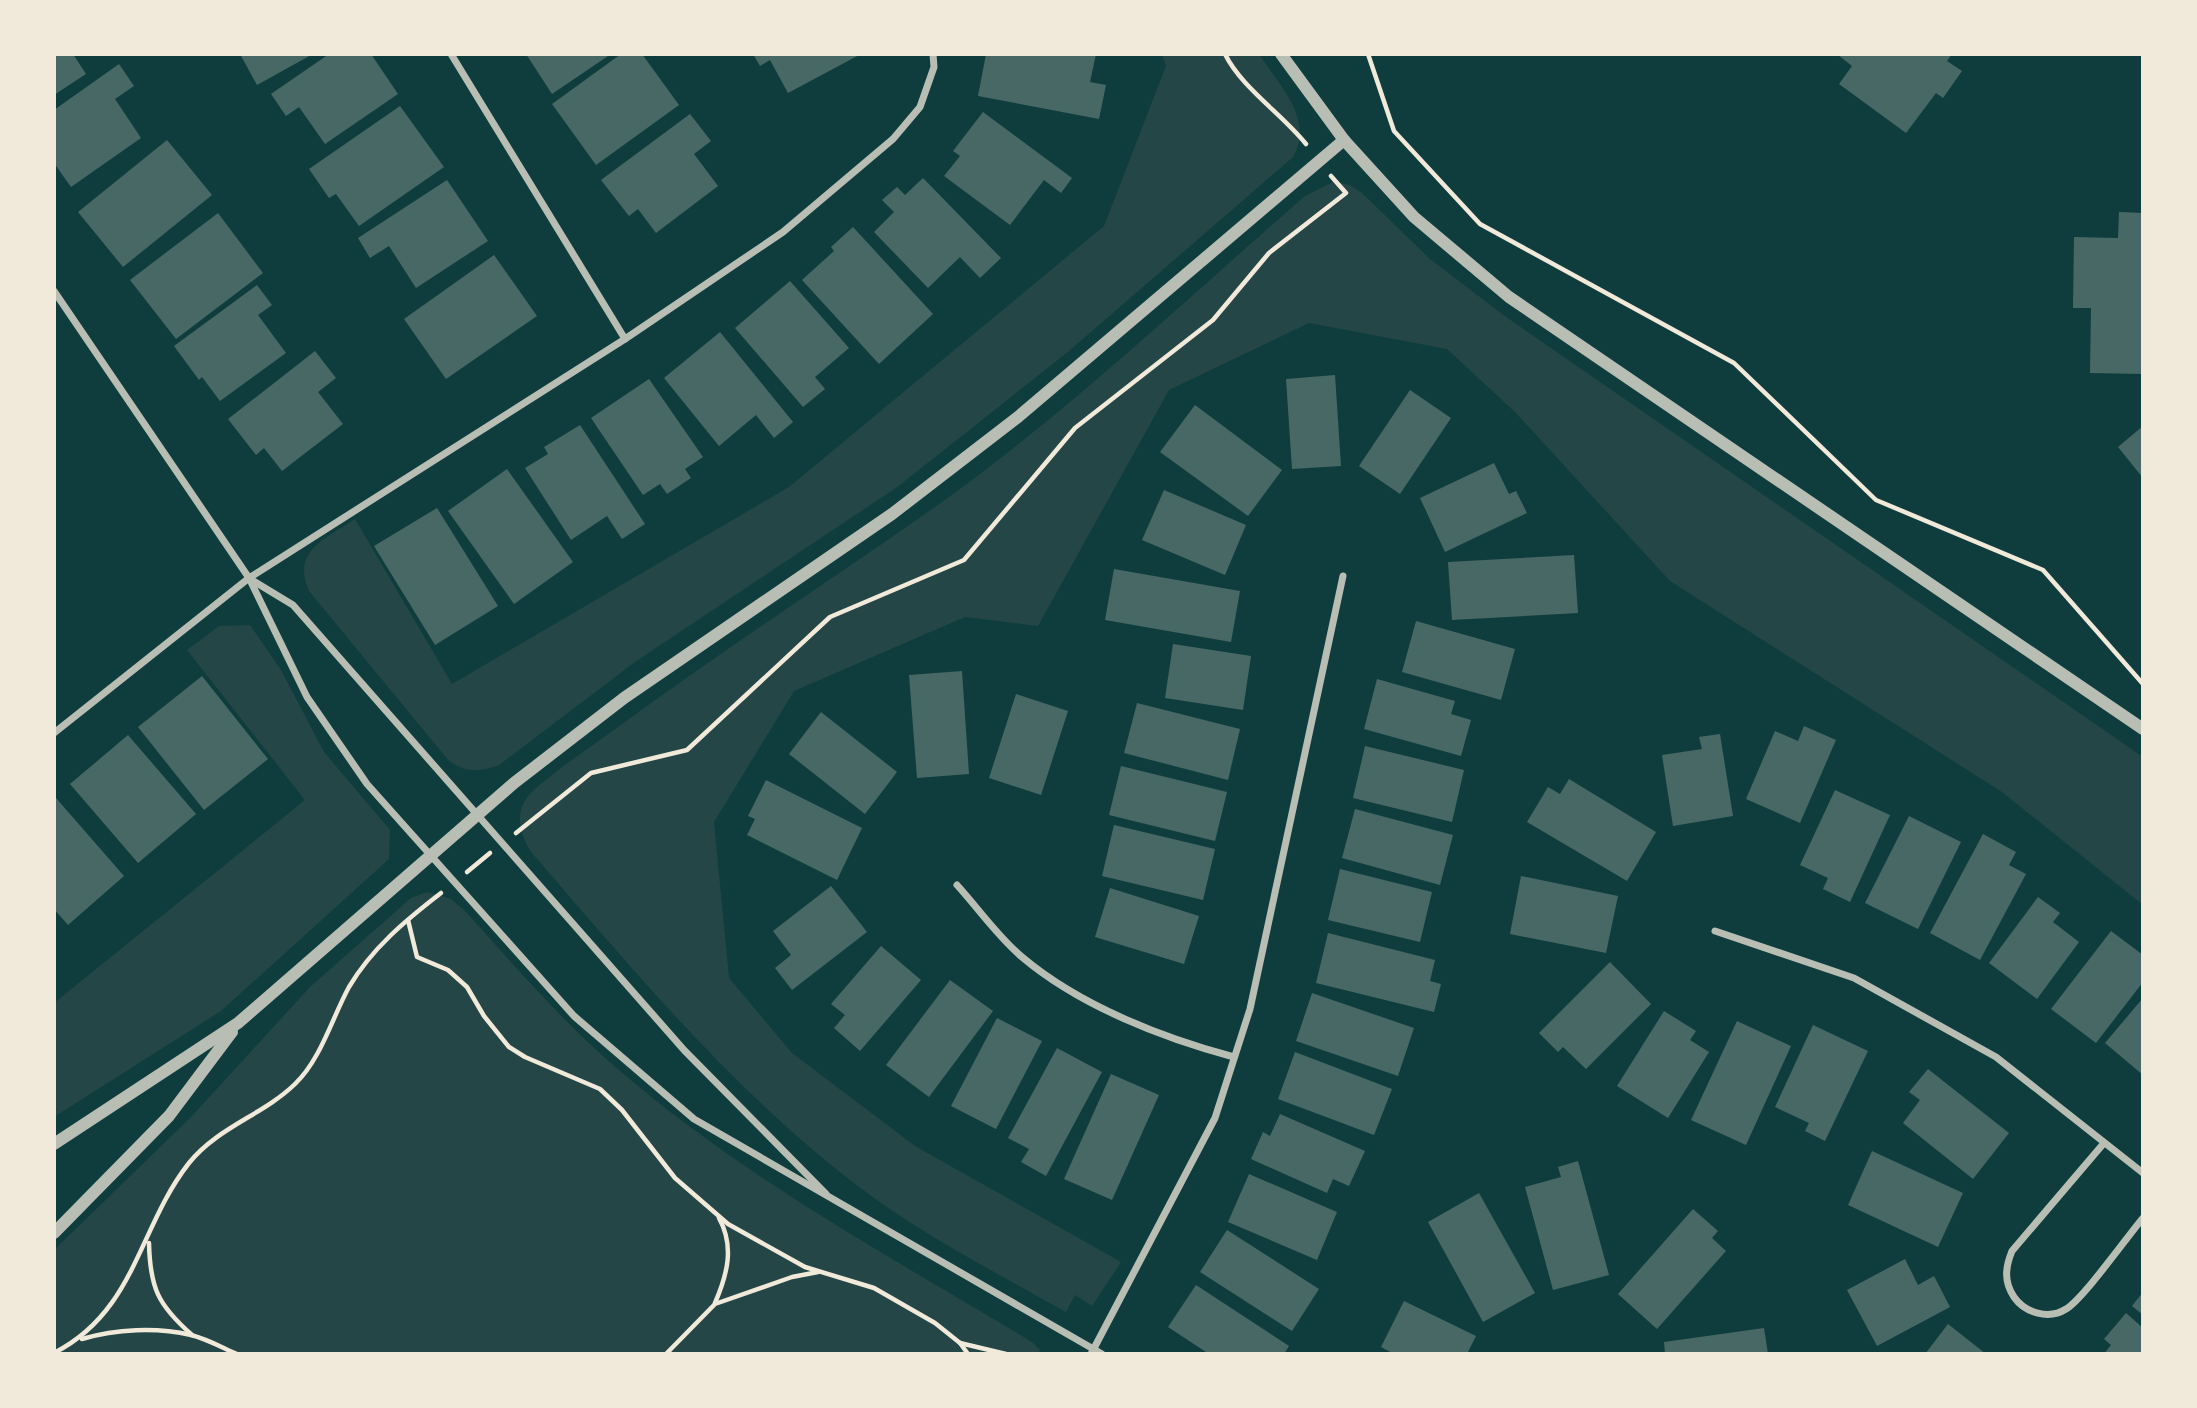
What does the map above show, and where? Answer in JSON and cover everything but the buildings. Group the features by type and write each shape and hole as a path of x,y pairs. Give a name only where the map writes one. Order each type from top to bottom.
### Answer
{"street":[{"path":"451,54 625,339"},
{"path":"54,733 248,578 625,339 783,233 893,139 920,107 934,67 933,54"},
{"path":"1281,54 1344,140 1414,217 1509,298 2143,729"},
{"path":"54,1144 238,1023 477,814 624,698 892,513 1018,417 1344,140"},
{"path":"54,291 248,578 307,697 367,784 574,1016 694,1119 1102,1354"},
{"path":"1093,1351 1215,1118 1250,1009 1343,576"},
{"path":"248,578 293,605 684,1050 834,1202"},
{"path":"957,885 1022,957 1093,1004 1172,1040 1234,1057"},
{"path":"1715,931 1854,978 1996,1057 2143,1172"},
{"path":"54,1233 169,1116 238,1023"},
{"path":"2104,1143 2012,1251 2007,1264 2010,1291 2028,1310 2041,1314 2068,1309 2143,1218"}],"path":[{"path":"79,1340 107,1312 149,1239 169,1193 190,1162 216,1136 296,1082 372,953 408,920 591,773 687,750 830,617 964,560 1075,428 1213,320 1269,253 1346,193 1287,120 1232,69 1225,54"},
{"path":"1368,54 1394,131 1480,224 1734,363 1876,499 2043,570 2143,684"},
{"path":"408,920 417,957 448,970 467,987 499,1037 525,1057 600,1089 622,1110 676,1178 716,1214 767,1247 819,1271 874,1288 935,1323 960,1343 968,1354"},
{"path":"666,1354 715,1304 728,1267 724,1229 716,1214"},
{"path":"149,1239 150,1274 157,1297 173,1319 192,1335 237,1354"},
{"path":"715,1304 792,1277 819,1271"},
{"path":"54,1353 79,1340 107,1332 146,1331 192,1335"},
{"path":"960,1343 1006,1354"}],"shaded area":[{"path":"1162,54 1259,54 1292,103 1297,116 1299,143 1293,157 1069,351 896,488 635,662 499,765 473,770 449,761 309,591 305,577 308,555 323,540 355,519 452,684 789,487 1104,226 1166,66"},
{"path":"1333,182 1350,185 1362,193 1430,259 1506,317 2143,757 2143,905 2002,792 1670,581 1516,413 1447,349 1309,323 1169,390 1038,626 965,617 794,691 714,822 729,978 792,1053 915,1146 1121,1262 1092,1306 1075,1295 1066,1312 964,1255 890,1209 819,1155 774,1115 689,1031 531,852 520,825 521,811 533,791 568,763 693,673 932,509 1029,436 1305,196"},
{"path":"250,625 281,670 324,752 390,830 389,859 221,1011 54,1117 54,1003 305,800 187,650 219,626"},
{"path":"427,892 451,899 466,912 574,1029 661,1105 712,1143 816,1212 1032,1342 1040,1350 1038,1354 54,1354 54,1250 192,1116 310,987 411,898"}]}
